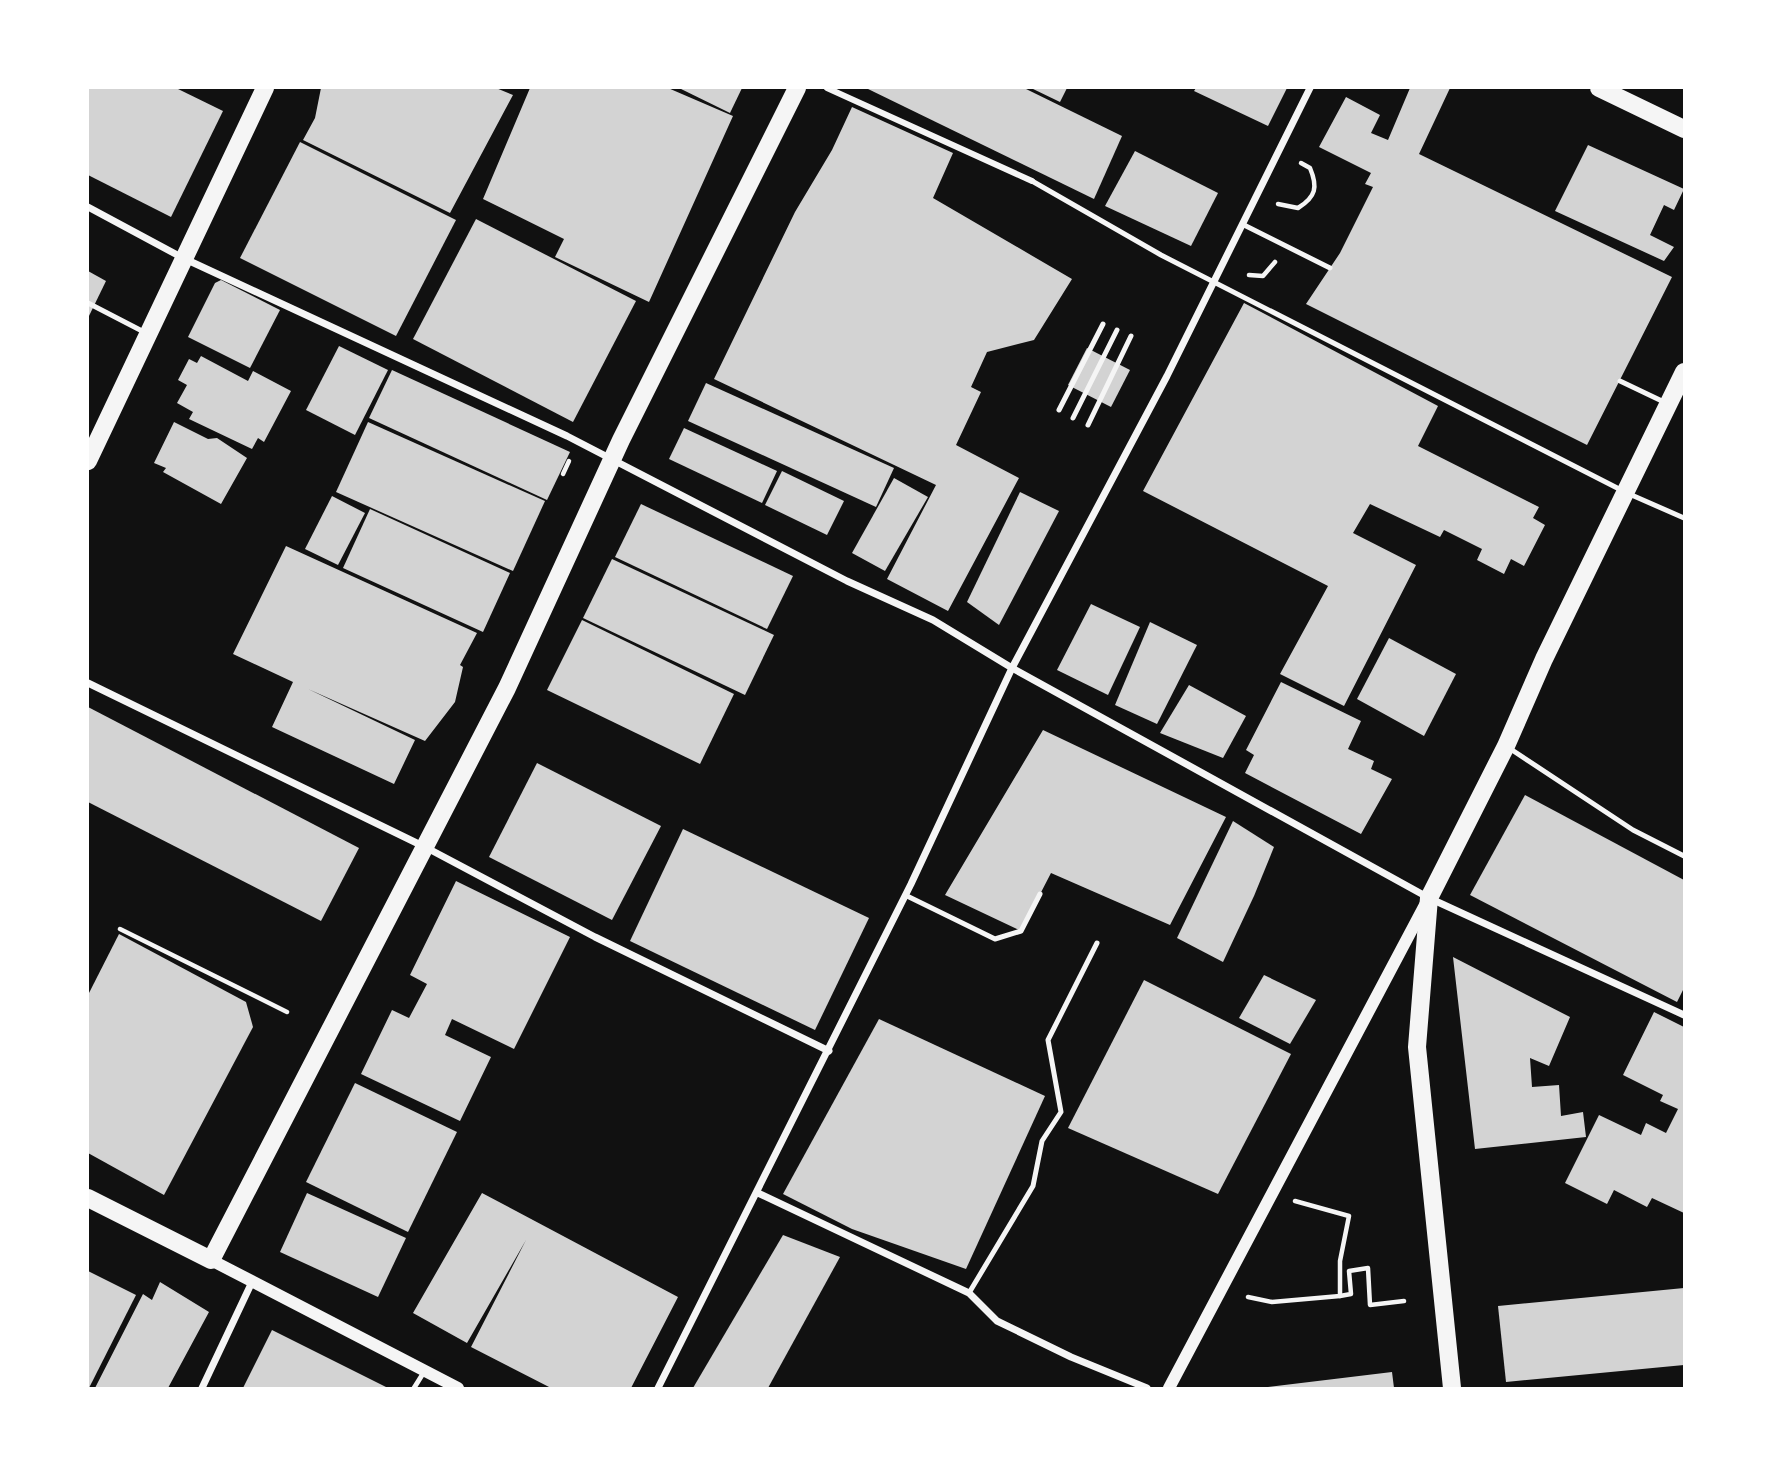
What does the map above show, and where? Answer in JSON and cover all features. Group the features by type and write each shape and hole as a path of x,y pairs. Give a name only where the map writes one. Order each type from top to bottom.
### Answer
{"main road":[{"path":"88,461 265,88"},
{"path":"88,1198 211,1260 427,848 507,688 612,459 797,88"},
{"path":"1599,88 1685,129"},
{"path":"1452,1388 1418,1047 1429,898 1506,746 1544,659 1685,372"}],"street":[{"path":"827,88 1032,181"},
{"path":"658,1388 829,1051 1012,668 1167,376 1310,88"},
{"path":"88,207 183,258 612,459 847,581 933,621 1012,668 1429,898 1685,1015"},
{"path":"88,683 427,848 596,937 829,1051"},
{"path":"1169,1388 1429,898"},
{"path":"758,1193 969,1293 997,1321 1071,1357 1147,1388"},
{"path":"211,1260 458,1388"},
{"path":"202,1388 252,1282"}],"lane":[{"path":"1032,181 1214,281 1627,492 1685,518"},
{"path":"1242,224 1330,268"},
{"path":"88,303 147,334"},
{"path":"1059,410 1103,324"},
{"path":"1073,418 1117,330"},
{"path":"1088,425 1131,337"},
{"path":"1620,381 1670,405"},
{"path":"1506,746 1633,830 1685,856"},
{"path":"905,895 995,939 1021,931 1040,894"},
{"path":"969,1293 1033,1186 1042,1141 1061,1112 1048,1040 1097,943"},
{"path":"414,1388 424,1372"}],"path":[{"path":"1278,204 1298,208 1310,201 1315,191 1315,180 1310,168 1301,163"},
{"path":"1242,271 1263,276 1275,261"},
{"path":"120,929 287,1012"},
{"path":"1295,1201 1349,1216 1340,1261 1340,1296"},
{"path":"1248,1297 1272,1301 1351,1294 1349,1271 1368,1268 1370,1305 1404,1301"}],"building":[{"path":"88,88 176,88 223,111 171,217 88,175"},
{"path":"321,88 496,88 513,95 450,213 303,140 315,118"},
{"path":"530,88 668,88 733,116 649,302 555,257 564,239 483,199"},
{"path":"679,88 742,88 730,113"},
{"path":"866,88 1024,88 1122,136 1094,199"},
{"path":"1031,88 1067,88 1060,102"},
{"path":"1196,88 1287,88 1268,126 1194,91"},
{"path":"1410,88 1450,88 1419,154 1672,277 1587,445 1306,304 1340,253 1373,187 1365,184 1371,173 1319,147 1346,97 1380,115 1371,133 1388,140"},
{"path":"852,107 953,153 933,198 1072,279 1034,340 987,352 971,387 981,392 956,445 1019,478 948,611 887,579 936,485 714,379 795,212 832,150"},
{"path":"300,142 456,220 396,336 240,258"},
{"path":"1588,145 1684,189 1674,210 1664,205 1650,235 1674,247 1664,261 1555,211"},
{"path":"1135,151 1218,193 1191,246 1105,206"},
{"path":"476,219 636,301 573,422 413,339"},
{"path":"88,271 106,281 88,318"},
{"path":"221,280 280,310 250,368 188,337 215,283"},
{"path":"1244,303 1438,406 1418,446 1539,507 1533,518 1545,525 1524,566 1511,559 1504,574 1477,560 1482,549 1444,530 1440,537 1370,504 1353,533 1416,565 1344,706 1280,674 1328,586 1143,491"},
{"path":"339,346 388,370 355,435 306,410"},
{"path":"1087,348 1130,370 1111,407 1068,385"},
{"path":"201,356 248,381 253,371 291,391 264,442 258,438 252,449 189,419 193,412 177,403 187,385 178,380 189,359 197,363"},
{"path":"392,370 570,452 547,500 369,418"},
{"path":"706,383 894,468 876,507 688,421"},
{"path":"174,422 208,439 217,438 247,458 221,504 163,472 166,468 154,463"},
{"path":"368,422 545,501 513,571 336,492"},
{"path":"684,428 777,471 762,503 669,459"},
{"path":"782,471 844,501 827,535 765,505"},
{"path":"894,478 928,497 885,571 852,553"},
{"path":"1020,492 1059,511 999,625 967,602"},
{"path":"332,496 365,513 338,565 305,549"},
{"path":"641,504 793,576 767,629 615,557"},
{"path":"370,509 510,573 483,632 343,568"},
{"path":"286,546 477,633 460,665 463,667 455,702 425,741 308,689 415,740 394,784 272,727 293,682 233,654"},
{"path":"612,559 774,635 745,695 583,618"},
{"path":"1091,604 1140,627 1108,695 1057,670"},
{"path":"582,620 734,694 700,764 547,690"},
{"path":"1150,622 1197,645 1157,724 1115,705"},
{"path":"1389,638 1456,674 1424,736 1357,699"},
{"path":"1281,682 1361,721 1348,749 1374,761 1371,769 1392,779 1361,834 1245,773 1254,755 1246,750"},
{"path":"1189,685 1246,716 1223,758 1160,733"},
{"path":"88,707 359,848 321,921 88,802"},
{"path":"1043,730 1226,817 1170,925 1051,873 1021,931 945,895"},
{"path":"537,763 661,826 612,920 489,857"},
{"path":"1525,795 1684,880 1684,988 1677,1002 1470,895"},
{"path":"1233,821 1274,847 1223,962 1177,938"},
{"path":"683,829 869,918 815,1030 630,941"},
{"path":"456,881 570,937 514,1049 452,1019 445,1035 491,1057 460,1121 361,1074 392,1010 409,1018 427,984 410,975"},
{"path":"119,934 246,1002 253,1027 164,1195 88,1153 88,995"},
{"path":"1453,957 1570,1017 1549,1066 1530,1058 1532,1087 1559,1085 1561,1116 1583,1112 1586,1137 1475,1149"},
{"path":"1264,975 1316,1000 1290,1044 1239,1018"},
{"path":"1144,980 1291,1054 1218,1194 1068,1128"},
{"path":"1654,1012 1684,1027 1684,1213 1652,1198 1647,1207 1614,1190 1607,1204 1565,1183 1599,1115 1641,1135 1646,1123 1666,1133 1678,1109 1660,1101 1663,1095 1623,1075"},
{"path":"879,1019 1045,1096 966,1269 852,1229 783,1194"},
{"path":"355,1083 457,1132 408,1232 306,1182"},
{"path":"307,1193 406,1238 378,1297 280,1252"},
{"path":"482,1193 678,1297 631,1388 551,1388 471,1347 526,1240 467,1343 413,1313"},
{"path":"783,1235 840,1257 768,1388 693,1388"},
{"path":"88,1271 136,1295 89,1388 88,1388"},
{"path":"160,1282 209,1312 168,1388 95,1388 143,1294 152,1300"},
{"path":"1684,1288 1684,1365 1506,1382 1498,1306"},
{"path":"272,1330 388,1388 243,1388"},
{"path":"1392,1372 1394,1388 1268,1388 1268,1387"}]}
